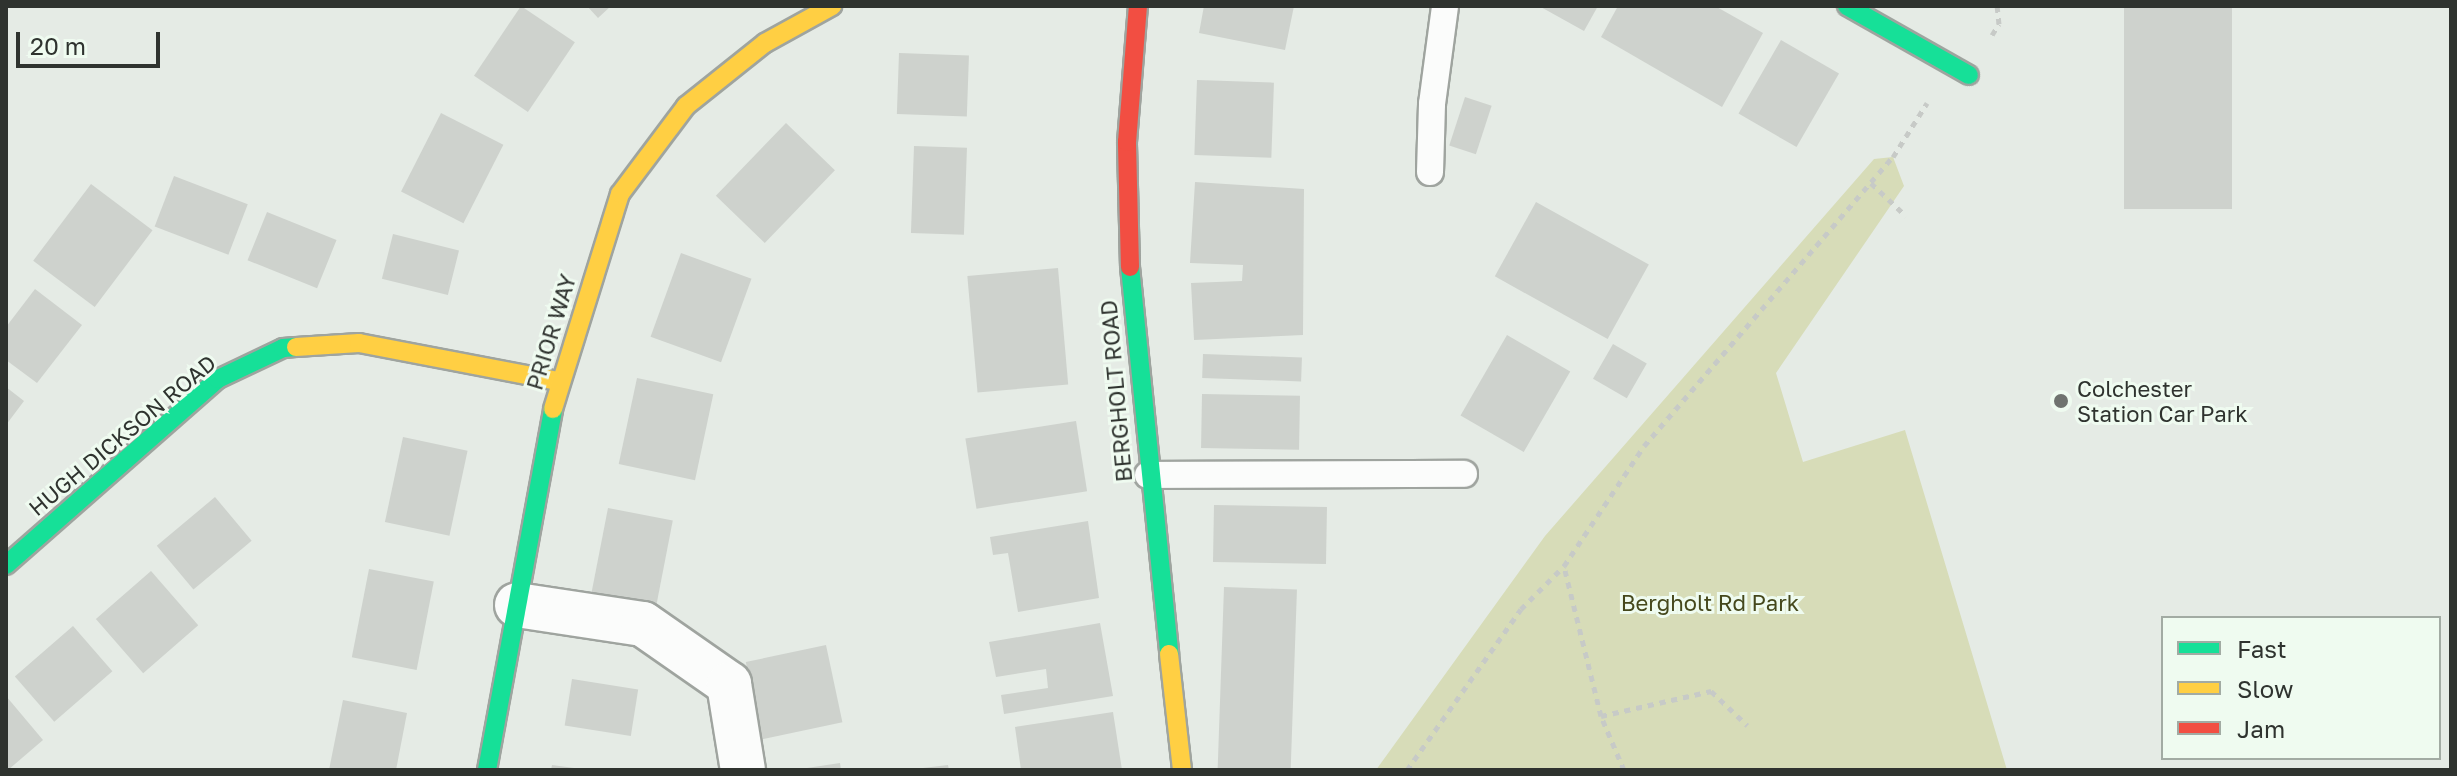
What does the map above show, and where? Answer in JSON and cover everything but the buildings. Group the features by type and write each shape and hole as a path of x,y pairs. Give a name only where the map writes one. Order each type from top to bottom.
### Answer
{"street":[{"name":"PRIOR WAY","path":"487,770 558,381 620,194 686,106 765,43 832,6"},
{"name":"BERGHOLT ROAD","path":"1138,6 1127,142 1129,246 1148,475 1182,770"},
{"path":"1847,6 1969,75"},
{"name":"HUGH DICKSON ROAD","path":"6,565 218,379 283,348 359,343 558,381"},
{"path":"517,605 643,624 729,684 743,770"}],"lane":[{"path":"1430,172 1432,104 1445,6"},
{"path":"1148,475 1464,474"}],"path":[{"path":"1997,6 1999,24"},
{"path":"1407,770 1521,609 1564,566 1644,446 1893,157 1950,64"},
{"path":"1871,183 1906,216"},
{"path":"1564,566 1601,716 1624,770"},
{"path":"1601,716 1711,691 1747,725"}],"green space":[{"name":"Bergholt Rd Park","path":"1893,157 1904,186 1776,373 1803,462 1905,430 2007,770 1376,770 1545,536 1874,159"}],"traffic: fast":[{"path":"1847,6 1969,75"},
{"path":"1130,267 1169,654"},
{"path":"6,565 218,379 283,348 296,347"},
{"path":"487,770 553,409"}],"traffic: slow":[{"path":"553,409 620,194 686,106 765,43 832,6"},
{"path":"296,347 359,343 558,381"},
{"path":"1169,654 1182,770"}],"traffic: jam":[{"path":"1130,267 1127,142 1138,6"}],"place":[{"name":"Colchester Station Car Park","path":"2061,401"}]}
